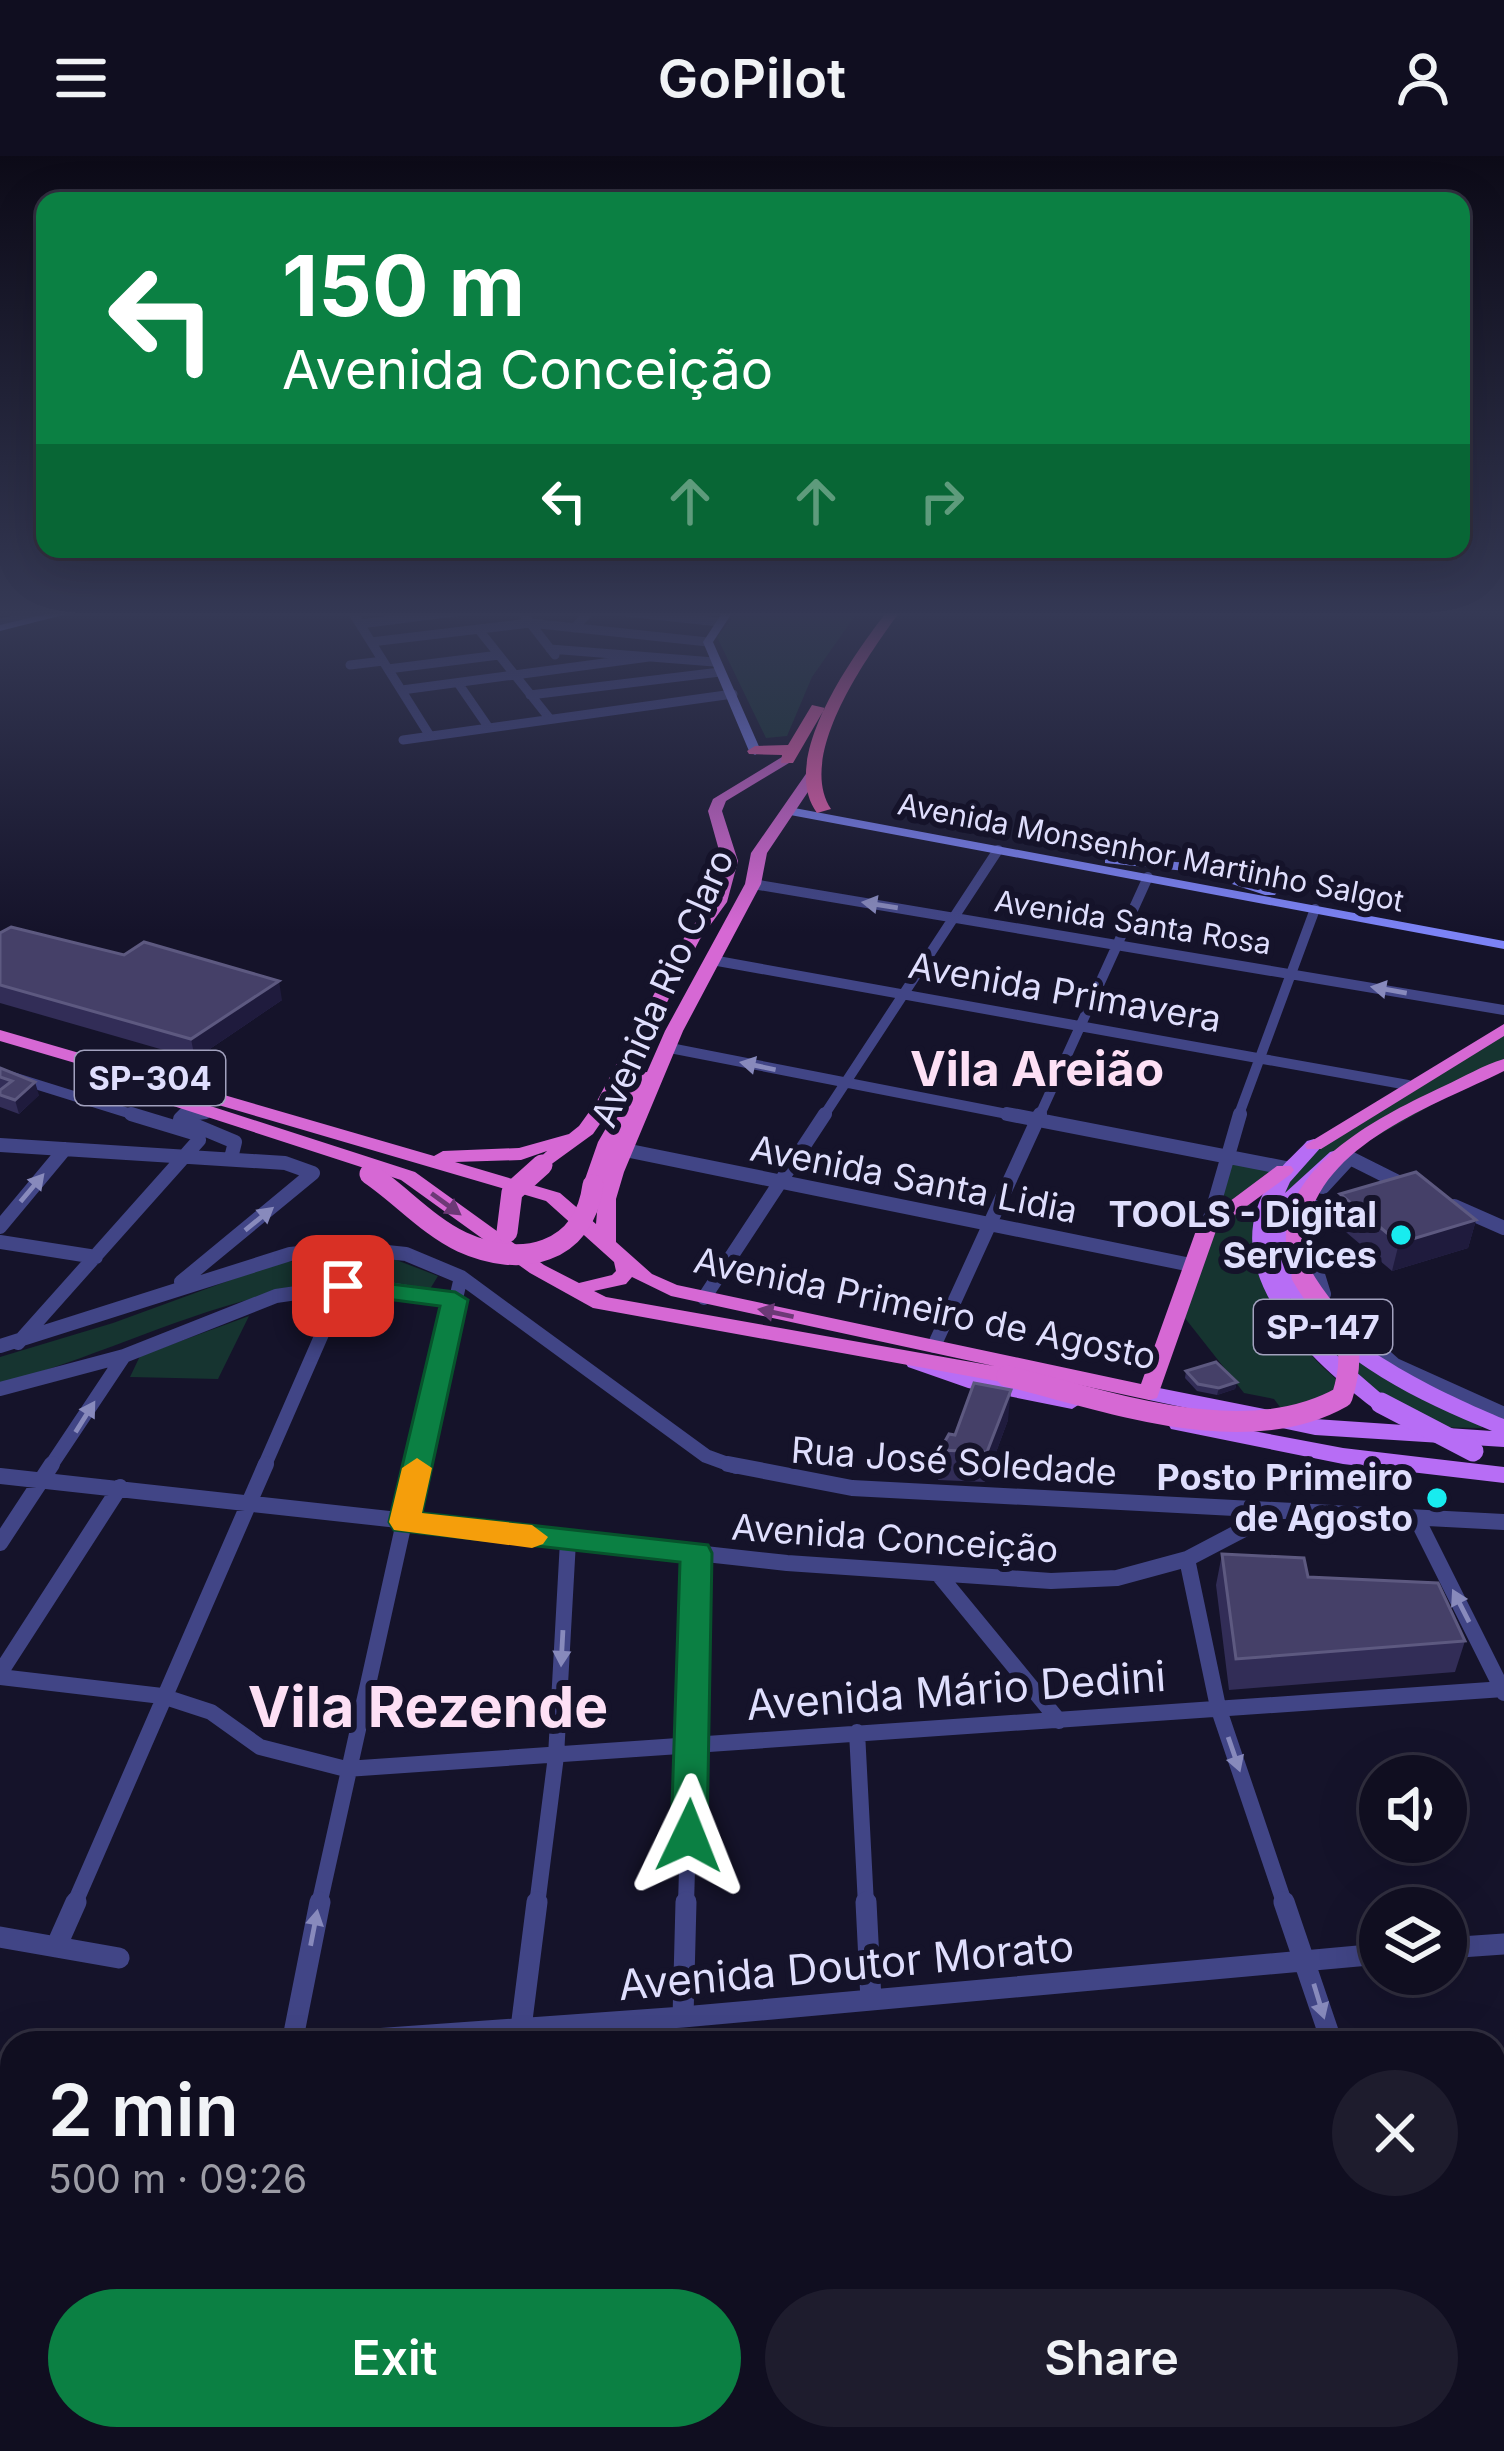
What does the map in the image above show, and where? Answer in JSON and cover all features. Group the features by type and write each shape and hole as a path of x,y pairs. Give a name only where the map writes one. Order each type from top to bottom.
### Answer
{"highway":[{"path":"790,755 810,717"},
{"path":"823,809 816,802 813,774 825,717"},
{"path":"754,751 790,755 801,770 804,793"},
{"path":"754,751 764,772 782,778 823,809"},
{"name":"Avenida Rio Claro","path":"507,1232 512,1192 586,1130 692,938 719,902 730,861 717,824 720,799 790,755"},
{"name":"Avenida Rio Claro","path":"606,1244 606,1199 672,1039 753,884 774,827 804,793 813,774"},
{"path":"726,844 763,848"},
{"path":"1314,1145 1504,1029"},
{"name":"Avenida Primeiro de Agosto","path":"0,1033 553,1197 624,1262 707,1310"},
{"path":"262,1129 370,1174 452,1235 492,1252 544,1249 577,1232 584,1223 607,1142 672,1039"},
{"name":"SP-304","path":"0,1048 227,1126 262,1129"},
{"path":"1457,1057 1474,1054 1490,1063 1463,1085"},
{"name":"SP-147","path":"1342,1158 1367,1136 1504,1064"},
{"name":"Avenida Primeiro de Agosto","path":"262,1129 408,1176 537,1269 600,1303 707,1310 915,1362"},
{"path":"395,1151 484,1158 521,1154 586,1130"},
{"path":"915,1362 1007,1376 1228,1424 1289,1420 1333,1402 1349,1384 1354,1366 1349,1344 1302,1276 1293,1238 1300,1202 1311,1181 1342,1158"},
{"path":"1149,1393 1208,1225 1285,1169"},
{"name":"Avenida Primeiro de Agosto","path":"507,1232 587,1286 934,1346 1149,1393"},
{"path":"587,1286 619,1280 626,1271 624,1262"}],"main road":[{"path":"742,717 754,751"},
{"name":"Avenida Monsenhor Martinho Salgot","path":"823,809 1208,872 1265,891 1504,942"},
{"name":"Avenida Monsenhor Martinho Salgot","path":"789,811 1432,928"},
{"path":"979,848 983,842 1019,843"},
{"path":"1190,886 1214,883 1217,877 1208,872"},
{"path":"1237,895 1228,889 1230,885 1265,891"},
{"path":"1285,1169 1314,1145"},
{"name":"SP-147","path":"1342,1158 1301,1182 1286,1204 1278,1243 1294,1293 1333,1335 1382,1371 1504,1426"},
{"name":"SP-147","path":"1285,1169 1268,1199 1263,1238 1276,1293 1329,1365 1382,1402 1504,1470"},
{"name":"Avenida Primeiro de Agosto","path":"915,1362 968,1381 1238,1438 1504,1470"},
{"name":"Avenida Primeiro de Agosto","path":"1149,1393 1315,1426 1504,1438"}],"street":[{"path":"418,717 430,736"},
{"path":"481,717 489,728"},
{"path":"403,740 563,717"},
{"path":"707,1310 902,994 998,850"},
{"path":"934,1346 1148,877"},
{"name":"Avenida Santa Rosa","path":"753,884 1504,1010"},
{"path":"1208,1225 1225,1153 1315,909"},
{"name":"Avenida Primavera","path":"712,960 1408,1085"},
{"path":"672,1039 846,1085 1225,1153 1285,1169"},
{"path":"0,1073 134,1111 197,1134 199,1139"},
{"path":"134,1111 181,1117 192,1112 227,1126 235,1142 231,1158"},
{"path":"18,1343 199,1139 227,1126"},
{"path":"0,1144 285,1162 313,1172 168,1293"},
{"path":"0,1227 65,1149"},
{"name":"Avenida Santa Lidia","path":"625,1150 987,1227 1191,1264"},
{"path":"1504,1228 1342,1158 1314,1201 1306,1237 1322,1292 1361,1339 1395,1364 1504,1414"},
{"path":"0,1242 96,1257"},
{"name":"Rua José Soledade","path":"0,1346 168,1293 251,1260 328,1251 411,1256 434,1261 460,1277 706,1456 735,1469 817,1485 1273,1514 1504,1522"},
{"path":"294,2031 346,1768 460,1277"},
{"path":"0,1389 124,1356 259,1301 343,1286 455,1300"},
{"path":"56,1946 343,1286"},
{"path":"0,1543 124,1356"},
{"name":"Avenida Conceição","path":"0,1476 568,1541 939,1575 1096,1581 1186,1558 1246,1533 1273,1514"},
{"path":"0,1675 120,1487"},
{"path":"1417,1519 1503,1691"},
{"path":"521,2027 556,1756 568,1541"},
{"path":"683,2018 697,1553"},
{"path":"1186,1558 1218,1707 1328,2031"},
{"path":"939,1575 1059,1721"},
{"name":"Avenida Mário Dedini","path":"0,1675 162,1696 211,1712 260,1747 346,1768 1503,1691"},
{"path":"857,1732 871,2000"},
{"path":"0,1937 119,1958"},
{"path":"1467,1947 1504,1944"},
{"name":"Avenida Doutor Morato","path":"470,2031 683,2018 1359,1955"}],"green space":[{"path":"756,717 795,717 787,736 766,738"},
{"path":"1504,1029 1504,1064 1310,1174 1315,1319 1488,1422 1481,1428 1423,1427 1381,1403 1294,1322 1263,1238 1284,1170"},
{"path":"1225,1153 1275,1168 1245,1195 1262,1269 1301,1343 1346,1387 1289,1419 1274,1399 1244,1393 1177,1308"},
{"path":"386,1256 438,1276 427,1294 354,1282 263,1296 0,1384 0,1357 113,1323 280,1262"},
{"path":"249,1316 218,1379 130,1377 140,1356"}],"building":[{"path":"11,927 124,955 144,942 279,981 191,1039 0,985 0,933"},
{"path":"0,1068 35,1082 15,1100 0,1095 12,1081 0,1077"},
{"path":"1416,1172 1476,1220 1399,1243 1340,1194"},
{"path":"1216,1362 1237,1382 1219,1388 1198,1384 1186,1371"},
{"path":"974,1383 1011,1390 987,1452 940,1450 949,1434 955,1435"},
{"path":"1222,1554 1304,1558 1308,1577 1438,1583 1465,1641 1236,1659"}],"slow traffic":[{"path":"417,1468 405,1522 532,1537"}],"place":[{"name":"TOOLS - Digital Services","path":"1401,1235"},
{"name":"Posto Primeiro de Agosto","path":"1437,1498"}],"district":[{"name":"Vila Areião","path":"1037,1068"},
{"name":"Vila Rezende","path":"428,1706"}],"route":[{"path":"343,1286 358,1284 455,1300 405,1522 697,1553 689,1836"}]}
